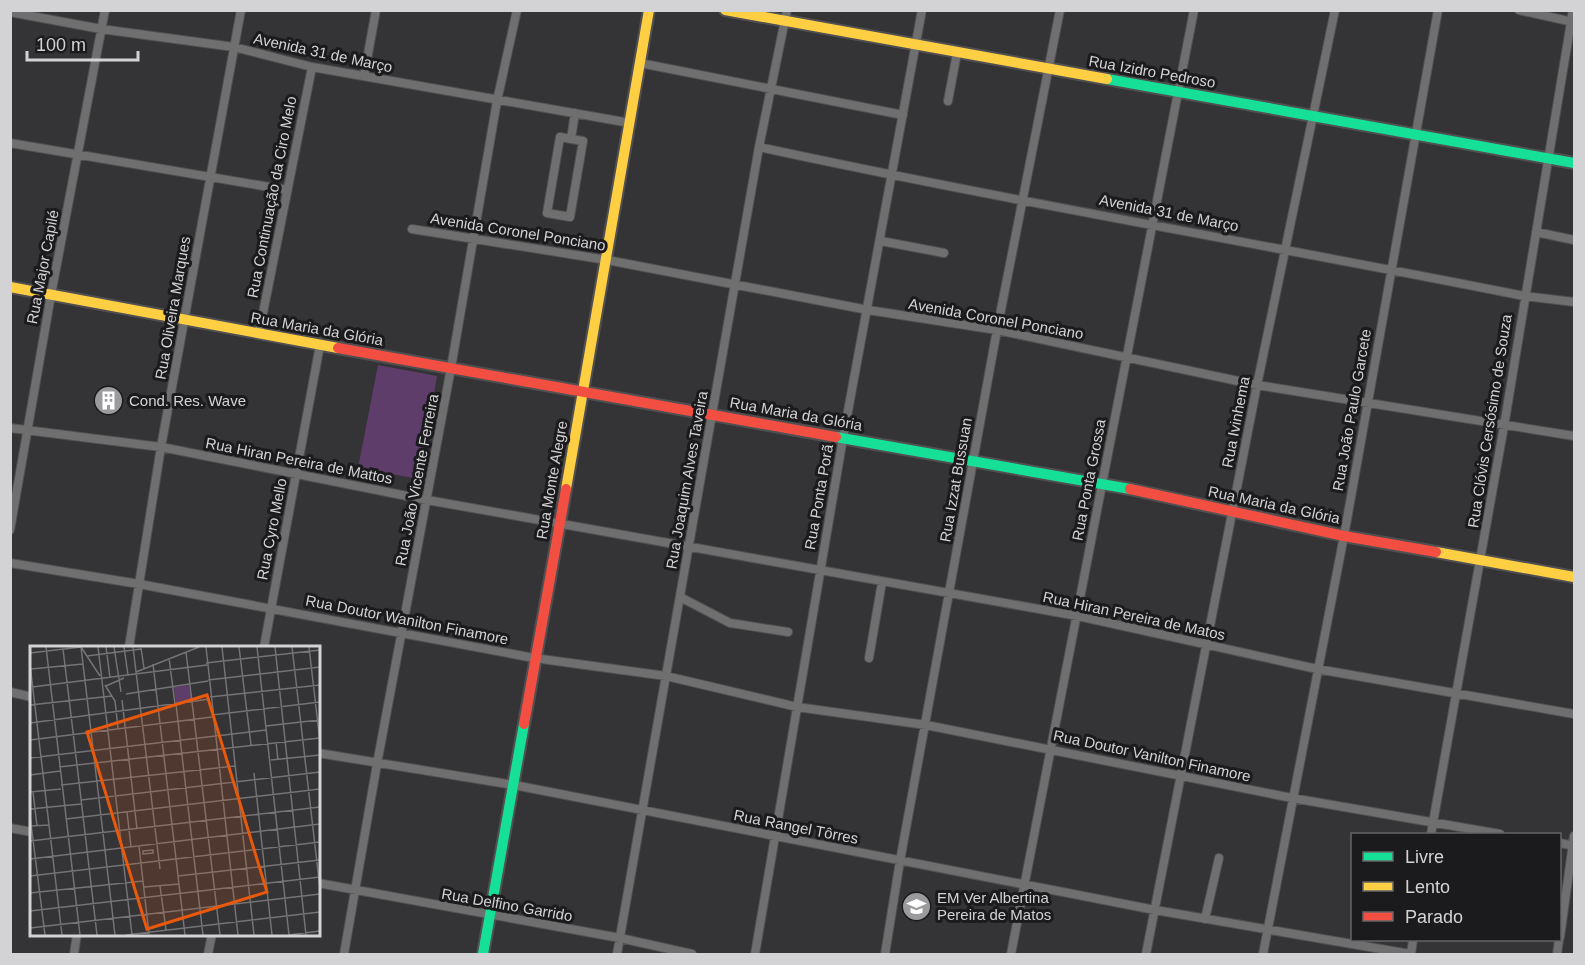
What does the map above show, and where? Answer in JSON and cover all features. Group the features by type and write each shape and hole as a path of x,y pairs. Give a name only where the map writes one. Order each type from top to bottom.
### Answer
{"street":[{"name":"Rua Major Capilé","path":"10,530 51,295 105,10"},
{"name":"Rua Oliveira Marques","path":"129,646 160,447 241,10"},
{"path":"364,76 376,10"},
{"name":"Rua João Vicente Ferreira","path":"344,954 377,764 452,368 472,238 497,101 517,10"},
{"name":"Rua Monte Alegre","path":"483,954 514,785 534,658 608,260 649,10"},
{"name":"Rua Izidro Pedroso","path":"725,10 1575,163"},
{"name":"Rua Joaquim Alves Taveira","path":"617,954 759,147 787,10"},
{"name":"Rua Ponta Porã","path":"755,954 843,438 922,10"},
{"name":"Rua Izzat Bussuan","path":"885,954 997,330 1060,10"},
{"name":"Rua Ponta Grossa","path":"1011,954 1194,10"},
{"name":"Rua Ivinhema","path":"1146,954 1257,385 1335,10"},
{"name":"Rua João Paulo Garcete","path":"1263,954 1344,536 1366,400 1417,135 1438,10"},
{"path":"1519,10 1573,22"},
{"name":"Rua Clóvis Cersósimo de Souza","path":"1431,833 1504,426 1524,296 1573,22 1573,10"},
{"name":"Avenida 31 de Março","path":"10,12 101,29 234,47 312,67 630,123"},
{"path":"948,101 957,53"},
{"path":"640,63 903,115"},
{"name":"Rua Continuação da Ciro Melo","path":"259,333 312,67"},
{"path":"571,139 575,113"},
{"path":"560,137 571,139 583,141 570,217 547,213 560,137"},
{"path":"10,143 286,190"},
{"name":"Avenida 31 de Março","path":"759,147 892,176 1023,198 1524,296 1575,302"},
{"name":"Avenida Coronel Ponciano","path":"412,229 608,260 868,310 997,330 1257,385 1366,400 1504,426 1575,436"},
{"path":"1536,232 1575,240"},
{"path":"881,241 944,253"},
{"name":"Rua Maria da Glória","path":"10,287 582,393 1102,483 1344,536 1480,562 1575,577"},
{"name":"Rua Cyro Mello","path":"264,646 320,345"},
{"name":"Rua Hiran Pereira de Mattos","path":"10,428 160,447 427,500 688,547"},
{"name":"Rua Hiran Pereira de Matos","path":"688,547 1078,616 1317,669 1575,714"},
{"name":"Rua Doutor Wanilton Finamore","path":"10,563 139,584 534,658 666,676 797,707"},
{"path":"869,658 882,582"},
{"path":"680,597 730,623 788,632"},
{"path":"10,692 30,697"},
{"name":"Rua Doutor Vanilton Finamore","path":"797,707 926,725 1292,798 1493,833"},
{"name":"Rua Rangel Tôrres","path":"320,753 514,785 774,838 1155,910 1410,954"},
{"path":"10,828 30,832"},
{"path":"1561,926 1575,836"},
{"path":"1205,919 1219,858"},
{"name":"Rua Delfino Garrido","path":"320,883 620,938 692,954"},
{"path":"74,954 77,935"},
{"path":"208,954 212,935"}],"shaded area":[{"path":"378,365 437,376 419,479 358,468"}],"traffic: fast":[{"path":"1107,79 1574,163"},
{"path":"836,437 1130,489"},
{"path":"483,954 524,724"}],"traffic: slow":[{"path":"566,489 649,10"},
{"path":"725,10 1107,79"},
{"path":"10,287 338,348"},
{"path":"1436,552 1574,577"}],"traffic: jam":[{"path":"338,348 836,437"},
{"path":"524,724 566,489"},
{"path":"1130,489 1344,536 1436,552"}],"place":[{"name":"Cond. Res. Wave","path":"108,401"},
{"name":"EM Ver Albertina Pereira de Matos","path":"916,907"}]}
